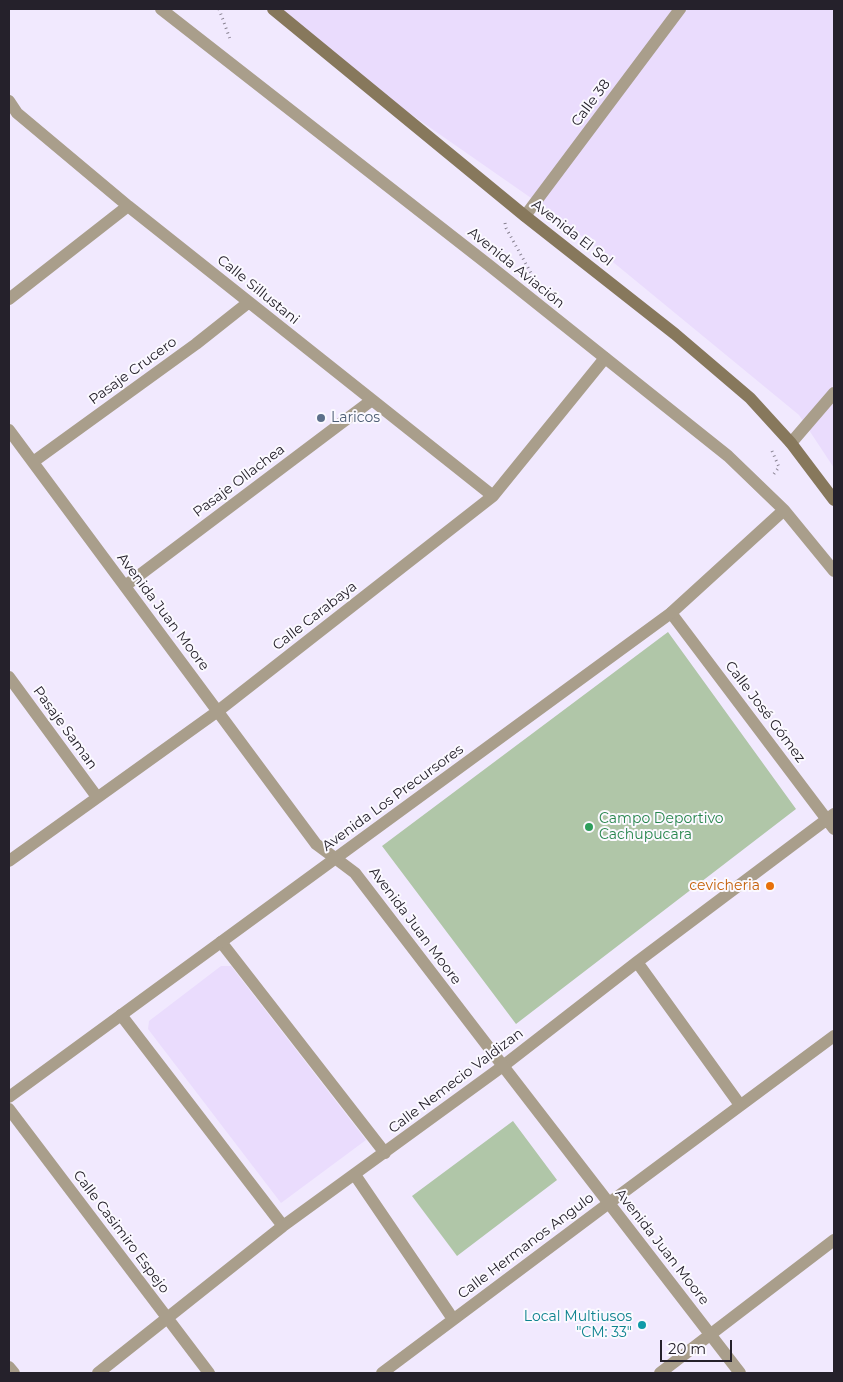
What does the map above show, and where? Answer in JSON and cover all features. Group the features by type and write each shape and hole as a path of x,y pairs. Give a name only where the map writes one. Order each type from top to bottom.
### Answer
{"main road":[{"name":"Avenida El Sol","path":"273,9 506,200 675,334 750,398 791,443 834,500"}],"street":[{"name":"Avenida Aviación","path":"161,9 525,294 728,456 784,510 834,571"},
{"name":"Calle 38","path":"526,216 680,9"},
{"name":"Calle Sillustani","path":"9,101 13,116 493,496"},
{"path":"9,299 128,206"},
{"name":"Pasaje Crucero","path":"33,462 196,344 249,302"},
{"name":"Calle Carabaya","path":"9,861 218,711 493,496 605,358"},
{"path":"791,443 834,393"},
{"name":"Pasaje Ollachea","path":"125,586 372,400"},
{"name":"Avenida Juan Moore","path":"9,430 316,844 355,873 740,1373"},
{"name":"Avenida Los Precursores","path":"9,1097 671,614 784,510"},
{"name":"Calle José Gómez","path":"671,614 832,821"},
{"name":"Pasaje Saman","path":"9,677 97,797"},
{"name":"Calle Nemecio Valdizan","path":"98,1373 283,1226 502,1066 637,962 832,821"},
{"path":"221,942 385,1153"},
{"path":"637,962 740,1105"},
{"path":"121,1015 283,1226"},
{"name":"Calle Hermanos Angulo","path":"382,1373 834,1036"},
{"name":"Calle Casimiro Espejo","path":"9,1109 209,1373"},
{"path":"354,1175 454,1319"},
{"path":"660,1373 834,1240"},
{"path":"9,1366 14,1373"}],"path":[{"path":"506,200 506,228 532,277 532,281 525,294"},
{"path":"764,490 779,467 772,450 779,430"}],"shaded area":[{"path":"265,9 834,9 834,468 799,415 557,216 284,26"},
{"path":"221,966 231,966 366,1140 281,1203 148,1029 149,1021"}],"green space":[{"name":"Campo Deportivo Cachupucara","path":"668,632 796,809 516,1024 382,846"},
{"path":"513,1121 557,1180 457,1256 412,1196"}],"place":[{"name":"Laricos","path":"321,418"},
{"name":"Campo Deportivo Cachupucara","path":"589,827"},
{"name":"cevicheria","path":"770,886"},
{"name":"Local Multiusos \"CM: 33\"","path":"642,1325"}]}
